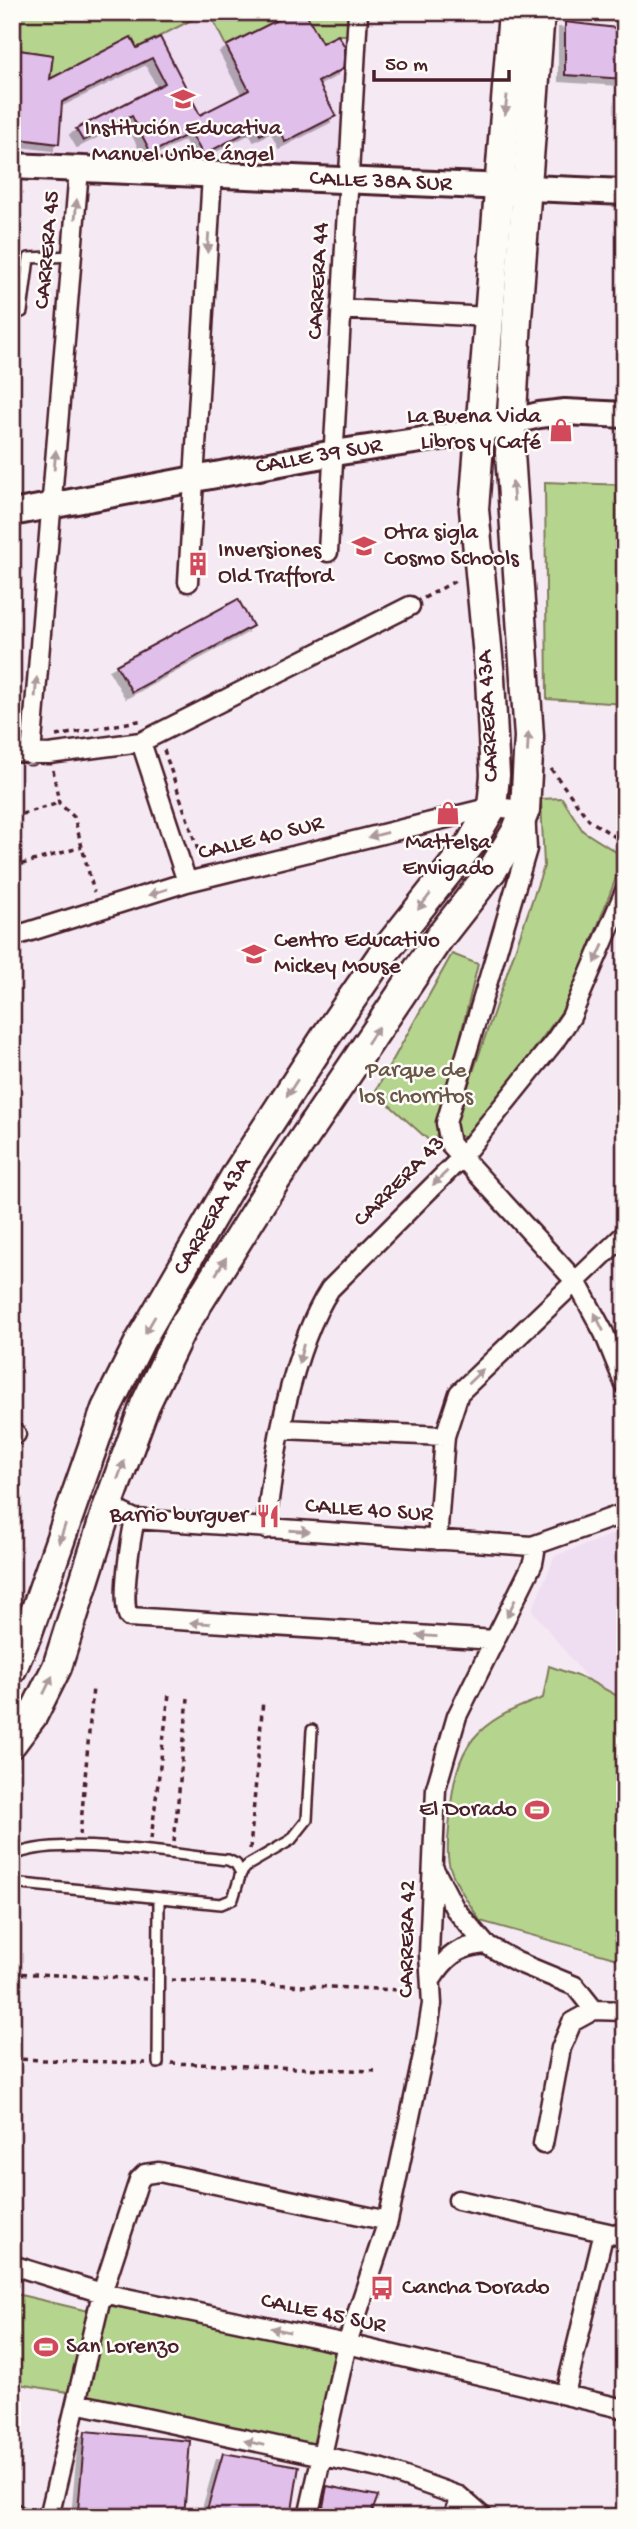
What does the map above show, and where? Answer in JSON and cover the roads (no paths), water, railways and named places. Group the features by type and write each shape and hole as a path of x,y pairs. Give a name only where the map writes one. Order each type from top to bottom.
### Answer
{"main road":[{"name":"CARRERA 43A","path":"12,1669 28,1632 106,1409 140,1341 239,1170 326,1036 382,955 471,843 492,807 495,775 474,509 478,430 513,12"},
{"name":"CARRERA 43A","path":"12,1742 33,1714 57,1667 108,1506 145,1405 180,1332 267,1193 439,938 493,869 516,832 525,810 529,737 510,453 541,12"}],"street":[{"name":"CARRERA 44","path":"328,552 358,12"},
{"name":"CALLE 38A SUR","path":"12,166 625,192"},
{"name":"CARRERA 45","path":"31,755 79,169"},
{"path":"188,582 212,175"},
{"path":"341,309 488,317"},
{"name":"CALLE 39 SUR","path":"12,513 51,503 478,430 539,415 565,412 625,415"},
{"path":"12,752 49,754 141,742 410,606"},
{"path":"141,742 187,882"},
{"name":"CALLE 40 SUR","path":"12,937 187,882 492,807 525,810"},
{"name":"CARRERA 43A","path":"460,1158 450,1144 446,1123 527,849 525,810"},
{"name":"CARRERA 43","path":"266,1529 282,1429 314,1314 330,1289 460,1158 554,1042 570,1017 625,891"},
{"path":"460,1158 577,1283 600,1324 625,1385"},
{"path":"437,1540 445,1436 459,1393 577,1283 625,1234"},
{"path":"282,1429 445,1436"},
{"name":"CALLE 40 SUR","path":"108,1506 135,1519 532,1546 625,1514"},
{"path":"135,1519 130,1539 126,1604 129,1617 495,1640"},
{"name":"CARRERA 42","path":"308,2517 347,2344 388,2221 426,2041 432,2004 429,1954 436,1788 457,1716 534,1563 536,1552 532,1546"},
{"path":"433,1866 455,1909 485,1944 517,1962 575,1986 594,2010"},
{"path":"431,1980 446,1958 459,1949 485,1944"},
{"path":"543,2144 561,2048 572,2022 594,2010 625,2011"},
{"path":"49,2517 102,2293 139,2180 145,2174 159,2172 388,2221"},
{"path":"458,2200 625,2237"},
{"path":"565,2394 604,2232"},
{"name":"CALLE 45 SUR","path":"12,2265 102,2293 347,2344 625,2409"},
{"path":"76,2403 321,2458 354,2462 459,2496 483,2517"},
{"path":"330,2418 343,2454 354,2462"},
{"path":"454,2517 459,2496"},
{"path":"12,2512 20,2517"}],"lane":[{"path":"22,312 29,258 72,256"},
{"path":"12,1883 221,1904 233,1899 241,1873 248,1865 292,1840 307,1820 312,1730"},
{"path":"12,1857 35,1847 149,1851 228,1860 236,1864 241,1873"},
{"path":"158,2063 156,1979 159,1898"}],"place":[{"name":"Institución Educativa Manuel Uribe ángel","path":"183,99"},
{"name":"La Buena Vida Libros y Café","path":"561,430"},
{"name":"Otra sigla Cosmo Schools","path":"364,546"},
{"name":"Inversiones Old Trafford","path":"198,564"},
{"name":"Mattelsa Envigado","path":"448,813"},
{"name":"Centro Educativo Mickey Mouse","path":"254,954"},
{"name":"Barrio burguer","path":"268,1516"},
{"name":"El Dorado","path":"537,1810"},
{"name":"Cancha Dorado","path":"382,2288"},
{"name":"San Lorenzo","path":"46,2347"}],"park label":[{"name":"Parque de los chorritos","path":"416,1084"}]}
